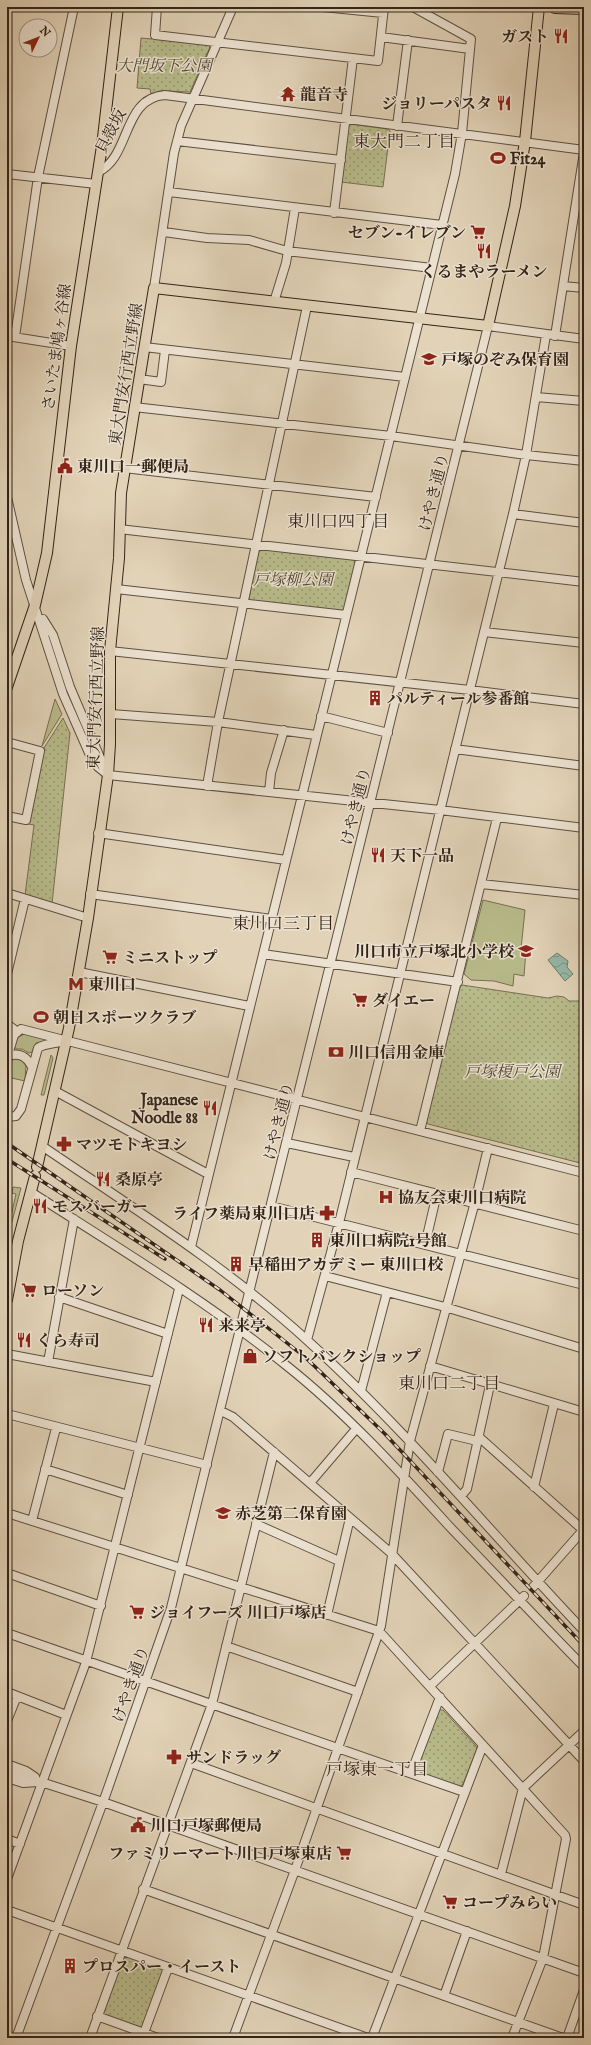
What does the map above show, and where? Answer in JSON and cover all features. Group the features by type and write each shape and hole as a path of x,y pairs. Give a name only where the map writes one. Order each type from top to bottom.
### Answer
{"highway":[{"path":"555,7 584,8"}],"main road":[{"name":"さいたま鳩ヶ谷線","path":"7,688 35,604 47,553 71,346 98,172 118,7"},
{"path":"488,326 515,206 525,141 539,7"},
{"name":"東大門安行西立野線","path":"7,1295 18,1241 67,1040 88,918 98,833 108,775 111,714 110,651 116,589 121,493 154,288 488,326"}],"street":[{"path":"71,346 11,336 38,177 74,7"},
{"path":"157,7 155,35 378,61 384,10 323,7"},
{"path":"154,288 164,232 177,141 192,98 233,7"},
{"path":"190,1247 455,174 462,133 471,39 413,7"},
{"path":"381,37 470,49"},
{"path":"397,126 408,40"},
{"path":"334,213 344,120 353,58"},
{"name":"貝殻坂","path":"98,172 109,165 135,112 143,104 159,95 192,98 344,120 525,141 584,151"},
{"path":"177,141 340,160"},
{"path":"554,336 582,181 584,151"},
{"path":"7,174 96,184"},
{"path":"169,192 442,225"},
{"path":"274,302 286,263 295,208"},
{"path":"164,232 207,238 249,240 287,251 432,268"},
{"path":"563,286 584,288"},
{"path":"207,786 218,722 232,664 307,306"},
{"path":"488,326 584,339"},
{"name":"けやき通り","path":"16,2038 146,1682 169,1615 182,1569 488,326"},
{"path":"307,1340 339,1224 364,1116 513,514 526,455 546,335"},
{"path":"144,347 404,377"},
{"path":"139,379 161,382 165,350"},
{"path":"536,396 584,401"},
{"path":"134,407 282,423 459,445 526,455 584,461"},
{"path":"124,468 376,497"},
{"path":"7,497 26,580 35,604 53,635 70,687 108,775 440,810 584,828"},
{"path":"513,514 584,523"},
{"path":"119,529 584,582"},
{"path":"116,589 346,616"},
{"path":"484,632 584,643"},
{"path":"110,651 470,690 584,704"},
{"path":"111,714 218,722 316,735"},
{"path":"321,716 388,733"},
{"path":"269,792 271,773 284,730"},
{"path":"7,742 40,751 26,820 7,816"},
{"path":"455,749 584,766"},
{"path":"420,1131 458,982 497,818"},
{"path":"98,833 286,860"},
{"path":"482,884 584,895"},
{"path":"7,893 88,918"},
{"path":"90,894 271,919"},
{"path":"7,974 8,963 25,899"},
{"path":"262,954 458,982"},
{"path":"79,972 249,1006"},
{"path":"7,1024 16,1031"},
{"path":"8,1057 12,1039 16,1031 21,1029 231,1083 297,1098 584,1173"},
{"path":"7,1117 16,1116 21,1110 37,1051 40,1047 58,1044 67,1040"},
{"path":"8,1057 17,1054 24,1057 32,1068"},
{"path":"55,1091 208,1174"},
{"path":"287,1142 354,1157"},
{"path":"42,1146 190,1247 307,1340 361,1391 410,1441 461,1496 536,1585 582,1625"},
{"path":"233,2038 295,1870 379,1631 410,1441 445,1307 475,1202 488,1148"},
{"path":"351,1172 475,1202 584,1231"},
{"path":"31,1192 240,1330 288,1366 356,1429 404,1477 521,1598 584,1667"},
{"path":"425,1245 438,1193"},
{"path":"271,1206 584,1286"},
{"path":"48,1362 74,1219"},
{"path":"325,1276 445,1307 584,1349"},
{"path":"7,1879 86,1662 179,1289"},
{"path":"361,1391 387,1292"},
{"path":"59,1297 168,1334"},
{"path":"7,1354 156,1382"},
{"path":"430,1366 584,1412"},
{"path":"461,1496 467,1489 490,1385"},
{"path":"534,1487 554,1404"},
{"path":"221,1411 233,1417 391,1553 584,1761"},
{"path":"7,1414 56,1428 208,1465"},
{"path":"32,1521 56,1428"},
{"path":"310,1483 356,1429"},
{"path":"438,1472 448,1434 478,1439 583,1529 536,1585"},
{"path":"90,2038 212,1704 274,1452"},
{"path":"45,1470 128,1495"},
{"path":"7,1513 379,1631 565,1835 566,1839 543,1958 512,2038"},
{"path":"328,1615 339,1561 350,1518"},
{"path":"256,1524 339,1561"},
{"path":"7,1573 100,1606"},
{"path":"430,1686 521,1598"},
{"path":"7,1633 86,1662 212,1704 464,1792"},
{"path":"226,1646 358,1692"},
{"path":"7,1692 66,1715"},
{"path":"7,1721 17,1696"},
{"path":"411,1773 440,1697"},
{"path":"501,1874 523,1788 584,1731"},
{"path":"372,2038 483,1745"},
{"path":"191,1763 584,1905"},
{"path":"7,1764 26,1771 42,1782"},
{"path":"7,1771 103,1802 584,1973"},
{"path":"7,1778 23,1783 42,1782"},
{"path":"7,1839 20,1844"},
{"path":"143,1890 563,2038"},
{"path":"7,1910 368,2038"},
{"path":"444,1996 467,1931"},
{"path":"144,2033 168,1968"},
{"path":"567,2038 584,1990"},
{"path":"98,2016 158,2038"}],"green space":[{"name":"大門坂下公園","path":"152,37 208,45 210,47 190,92 164,91 151,94 150,89 137,88 141,38 152,39"},
{"path":"350,124 388,129 390,131 383,187 341,182 348,126"},
{"name":"戸塚柳公園","path":"264,549 353,559 356,563 345,608 340,612 252,602 249,598 258,552"},
{"path":"55,699 62,714 42,746"},
{"path":"63,718 70,733 52,904 25,895 34,825 28,824 44,748"},
{"path":"483,900 525,910 521,949 526,950 524,976 514,974 513,986 494,981 471,980 464,974"},
{"name":"戸塚榎戸公園","path":"462,985 548,998 557,996 564,997 569,1001 584,1001 584,1164 428,1124 426,1121 458,990"},
{"path":"24,1034 49,1040 36,1043 32,1052 29,1053 22,1049 16,1049 14,1046 17,1038"},
{"path":"51,1055 53,1058 44,1095 41,1095"},
{"path":"15,1057 26,1063 25,1081 7,1077 7,1067"},
{"path":"13,1187 21,1188 10,1229 8,1229 16,1194 12,1193"},
{"path":"437,1710 443,1710 476,1746 477,1749 463,1784 459,1787 418,1773 416,1768"},
{"path":"126,1955 162,1968 164,1972 145,2026 140,2028 104,2015 102,2010 122,1959"}],"water":[{"path":"557,953 568,961 567,967 573,974 565,981 548,960"}],"railway":[{"path":"7,1143 220,1290 306,1358 385,1434 584,1646"},
{"path":"7,1159 165,1259"}],"place":[{"name":"ガスト","path":"561,36"},
{"name":"龍音寺","path":"288,94"},
{"name":"ジョリーパスタ","path":"504,103"},
{"name":"Fit24","path":"498,158"},
{"name":"セブン-イレブン","path":"478,232"},
{"name":"くるまやラーメン","path":"484,251"},
{"name":"戸塚のぞみ保育園","path":"429,359"},
{"name":"東川口一郵便局","path":"65,466"},
{"name":"パルティール参番館","path":"375,698"},
{"name":"天下一品","path":"378,855"},
{"name":"川口市立戸塚北小学校","path":"526,951"},
{"name":"ミニストップ","path":"110,957"},
{"name":"東川口","path":"76,984"},
{"name":"ダイエー","path":"360,1000"},
{"name":"朝日スポーツクラブ","path":"41,1017"},
{"name":"川口信用金庫","path":"336,1052"},
{"name":"Japanese Noodle 88","path":"210,1108"},
{"name":"マツモトキヨシ","path":"64,1144"},
{"name":"桑原亭","path":"103,1179"},
{"name":"協友会東川口病院","path":"386,1197"},
{"name":"モスバーガー","path":"40,1206"},
{"name":"ライフ薬局東川口店","path":"327,1213"},
{"name":"東川口病院1号館","path":"317,1240"},
{"name":"早稲田アカデミー 東川口校","path":"236,1264"},
{"name":"ローソン","path":"29,1290"},
{"name":"来来亭","path":"206,1325"},
{"name":"くら寿司","path":"24,1340"},
{"name":"ソフトバンクショップ","path":"250,1356"},
{"name":"赤芝第二保育園","path":"223,1513"},
{"name":"ジョイフーズ 川口戸塚店","path":"137,1612"},
{"name":"サンドラッグ","path":"174,1757"},
{"name":"川口戸塚郵便局","path":"138,1825"},
{"name":"ファミリーマート川口戸塚東店","path":"344,1853"},
{"name":"コープみらい","path":"450,1902"},
{"name":"プロスパー・イースト","path":"70,1966"}],"district":[{"name":"東大門二丁目","path":"404,141"},
{"name":"東川口四丁目","path":"338,521"},
{"name":"東川口三丁目","path":"283,923"},
{"name":"東川口二丁目","path":"449,1383"},
{"name":"戸塚東一丁目","path":"377,1769"}]}
